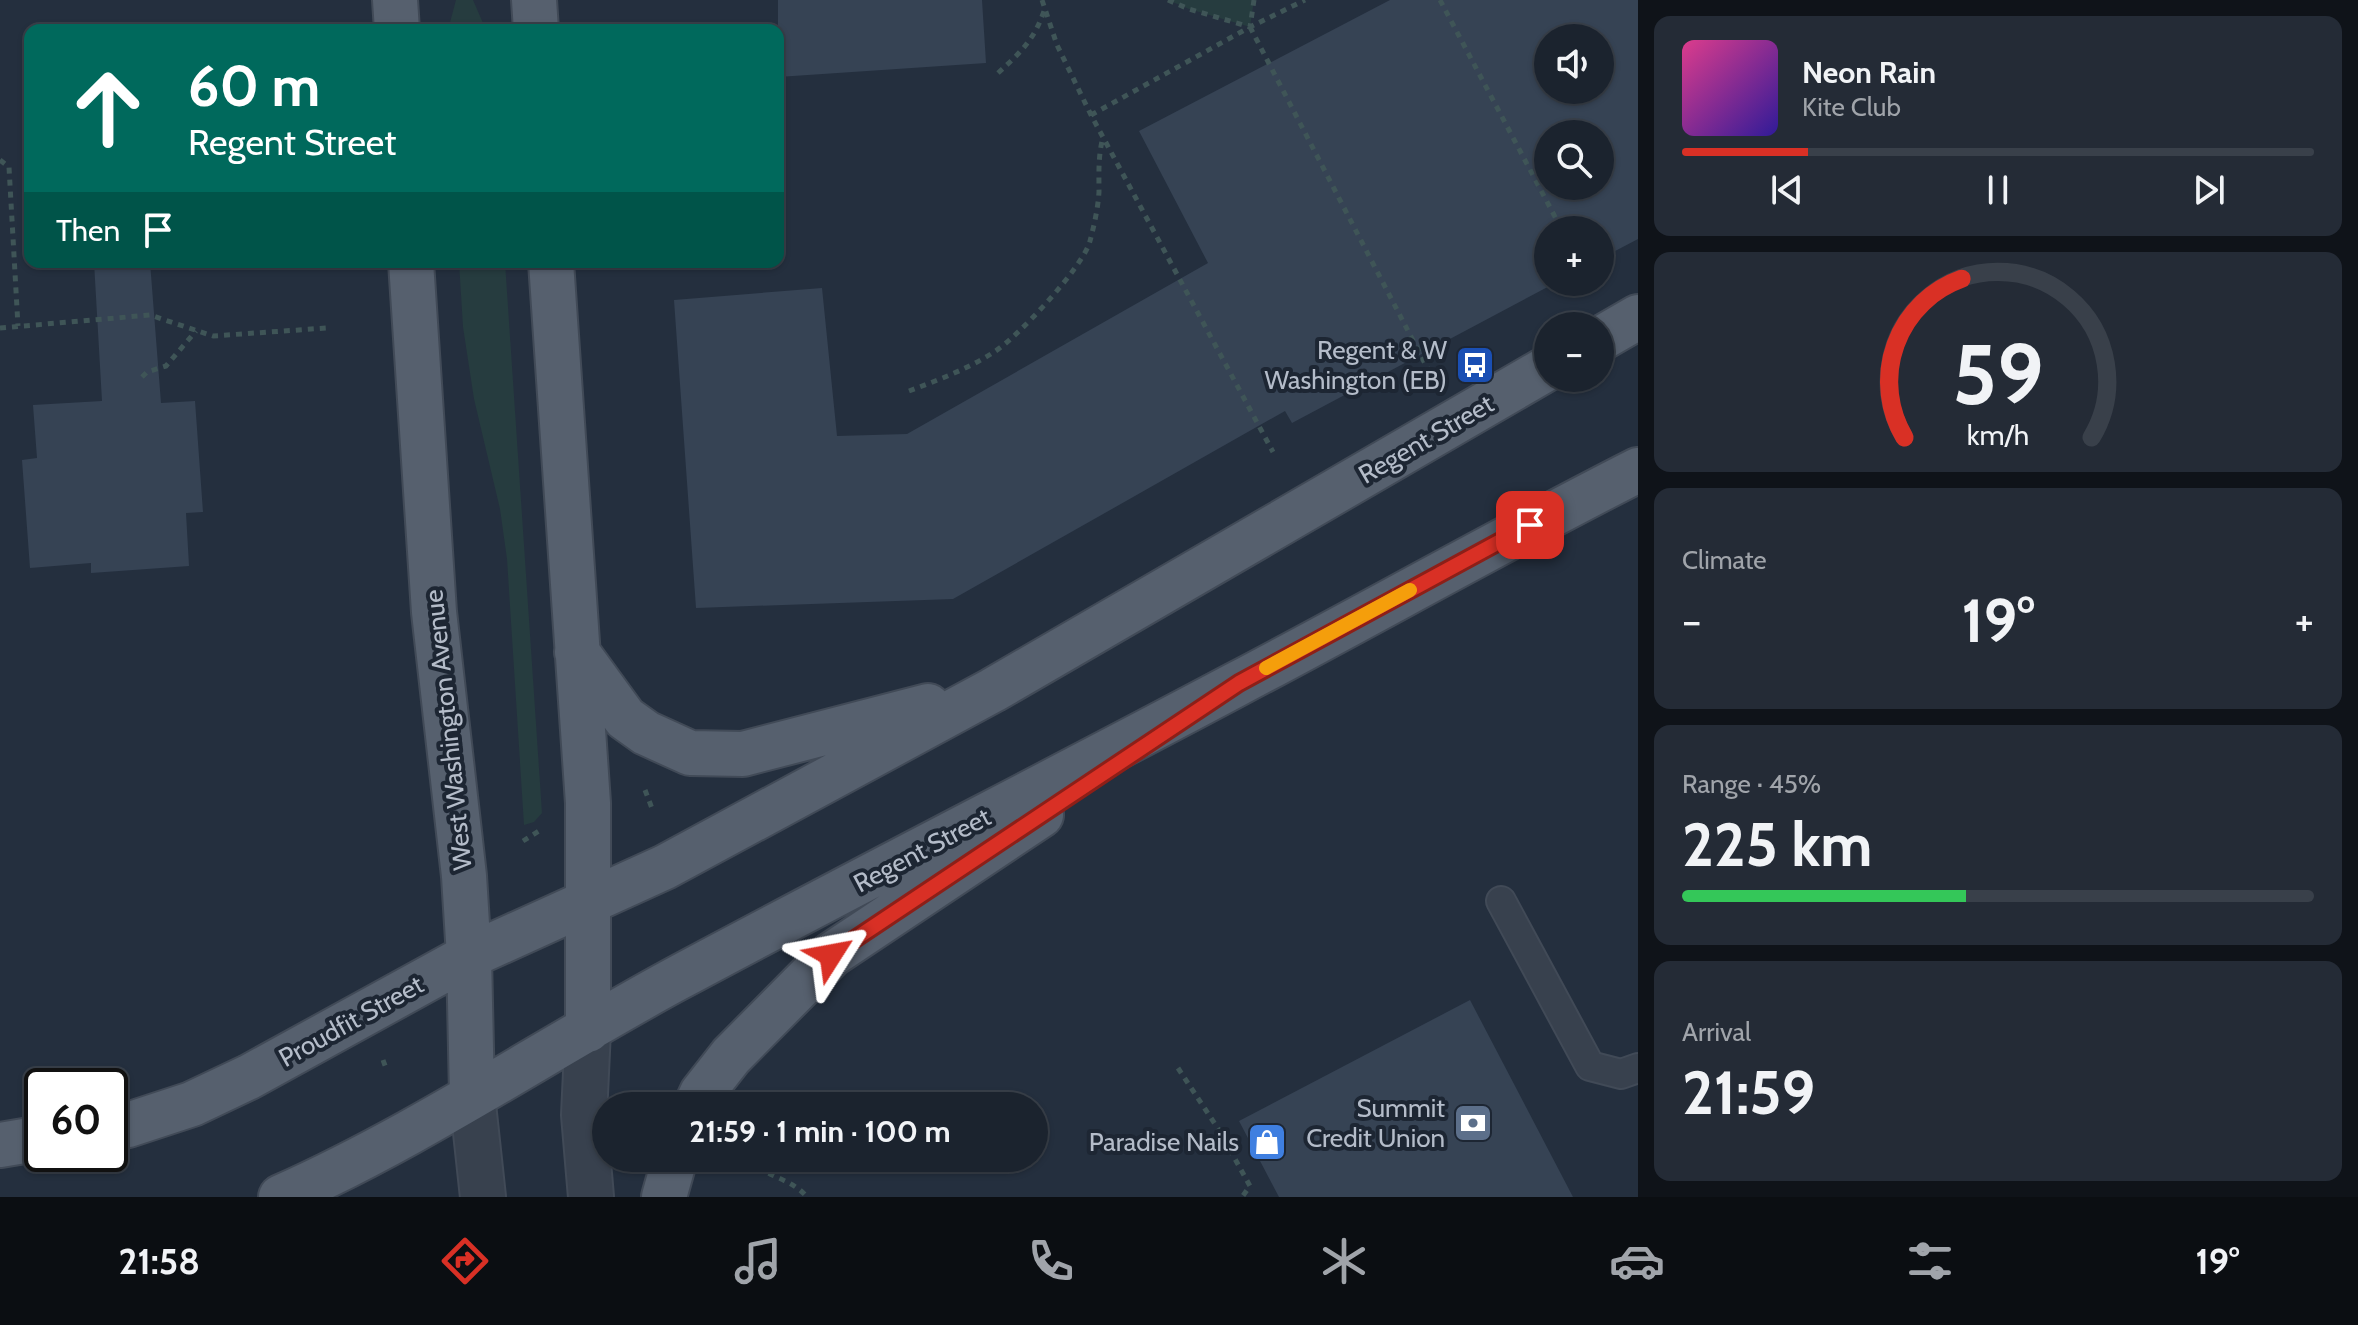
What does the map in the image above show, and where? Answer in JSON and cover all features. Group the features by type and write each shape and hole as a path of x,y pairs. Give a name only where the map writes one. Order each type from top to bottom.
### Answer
{"main road":[{"path":"395,0 397,24"},
{"path":"534,0 536,24"},
{"name":"West Washington Avenue","path":"411,268 434,612 464,876 472,1095"},
{"path":"281,1197 407,1133 588,1030 588,803 551,268"},
{"path":"1614,331 1638,317"},
{"name":"Regent Street","path":"587,900 665,867 993,690 1534,376"},
{"name":"Regent Street","path":"588,1030 671,982 1638,470"},
{"path":"577,652 625,718 646,733 690,753 743,754 993,690"},
{"path":"703,1092 731,1056 831,955 1239,683"},
{"name":"Proudfit Street","path":"128,1125 192,1104 249,1077 469,956 587,900"},
{"path":"0,1145 24,1141"},
{"path":"664,1197 671,1172"}],"street":[{"path":"588,1030 584,1115 591,1197"},
{"name":"West Washington Avenue","path":"472,1095 483,1197"}],"lane":[{"path":"1501,901 1590,1066 1621,1074 1638,1068"}],"path":[{"path":"1043,0 1057,45 1091,115 1273,452"},
{"path":"1168,0 1250,27"},
{"path":"1254,0 1250,27 1434,381"},
{"path":"1091,115 1305,0"},
{"path":"1440,0 1555,216"},
{"path":"998,73 1037,32 1045,9"},
{"path":"909,391 996,351 1032,318 1064,282 1090,245 1099,195 1098,156 1103,136"},
{"path":"0,160 9,167 18,326"},
{"path":"0,328 150,315 213,336 326,328"},
{"path":"142,377 147,372 166,366 196,331"},
{"path":"641,781 653,811"},
{"path":"523,841 543,829"},
{"path":"1178,1068 1219,1130 1250,1186 1242,1197"},
{"path":"764,1172 800,1188 807,1197"}],"green space":[{"path":"456,0 473,0 483,24 450,24"},
{"path":"1168,0 1254,0 1250,27 1189,9"},
{"path":"459,268 505,268 542,813 534,822 524,825 507,559 500,509 474,399 463,327"}],"building":[{"path":"778,0 982,0 986,63 784,77 784,24 778,24"},
{"path":"1390,0 1638,0 1638,239 1614,252 1614,216 1534,216 1534,294 1292,423 1285,411 953,599 696,608 674,300 822,288 837,436 907,434 1208,263 1139,131"},
{"path":"94,268 150,268 161,403 195,401 203,512 186,513 189,566 91,573 91,563 30,568 22,460 37,458 33,405 102,401"},
{"path":"1470,1000 1573,1197 1279,1197 1239,1121"}],"slow traffic":[{"path":"1266,668 1410,590"}],"place":[{"name":"Regent & W Washington (EB)","path":"1475,365"},
{"name":"Summit Credit Union","path":"1473,1123"},
{"name":"Paradise Nails","path":"1267,1142"}],"route":[{"path":"831,955 1239,683 1530,525"}]}
